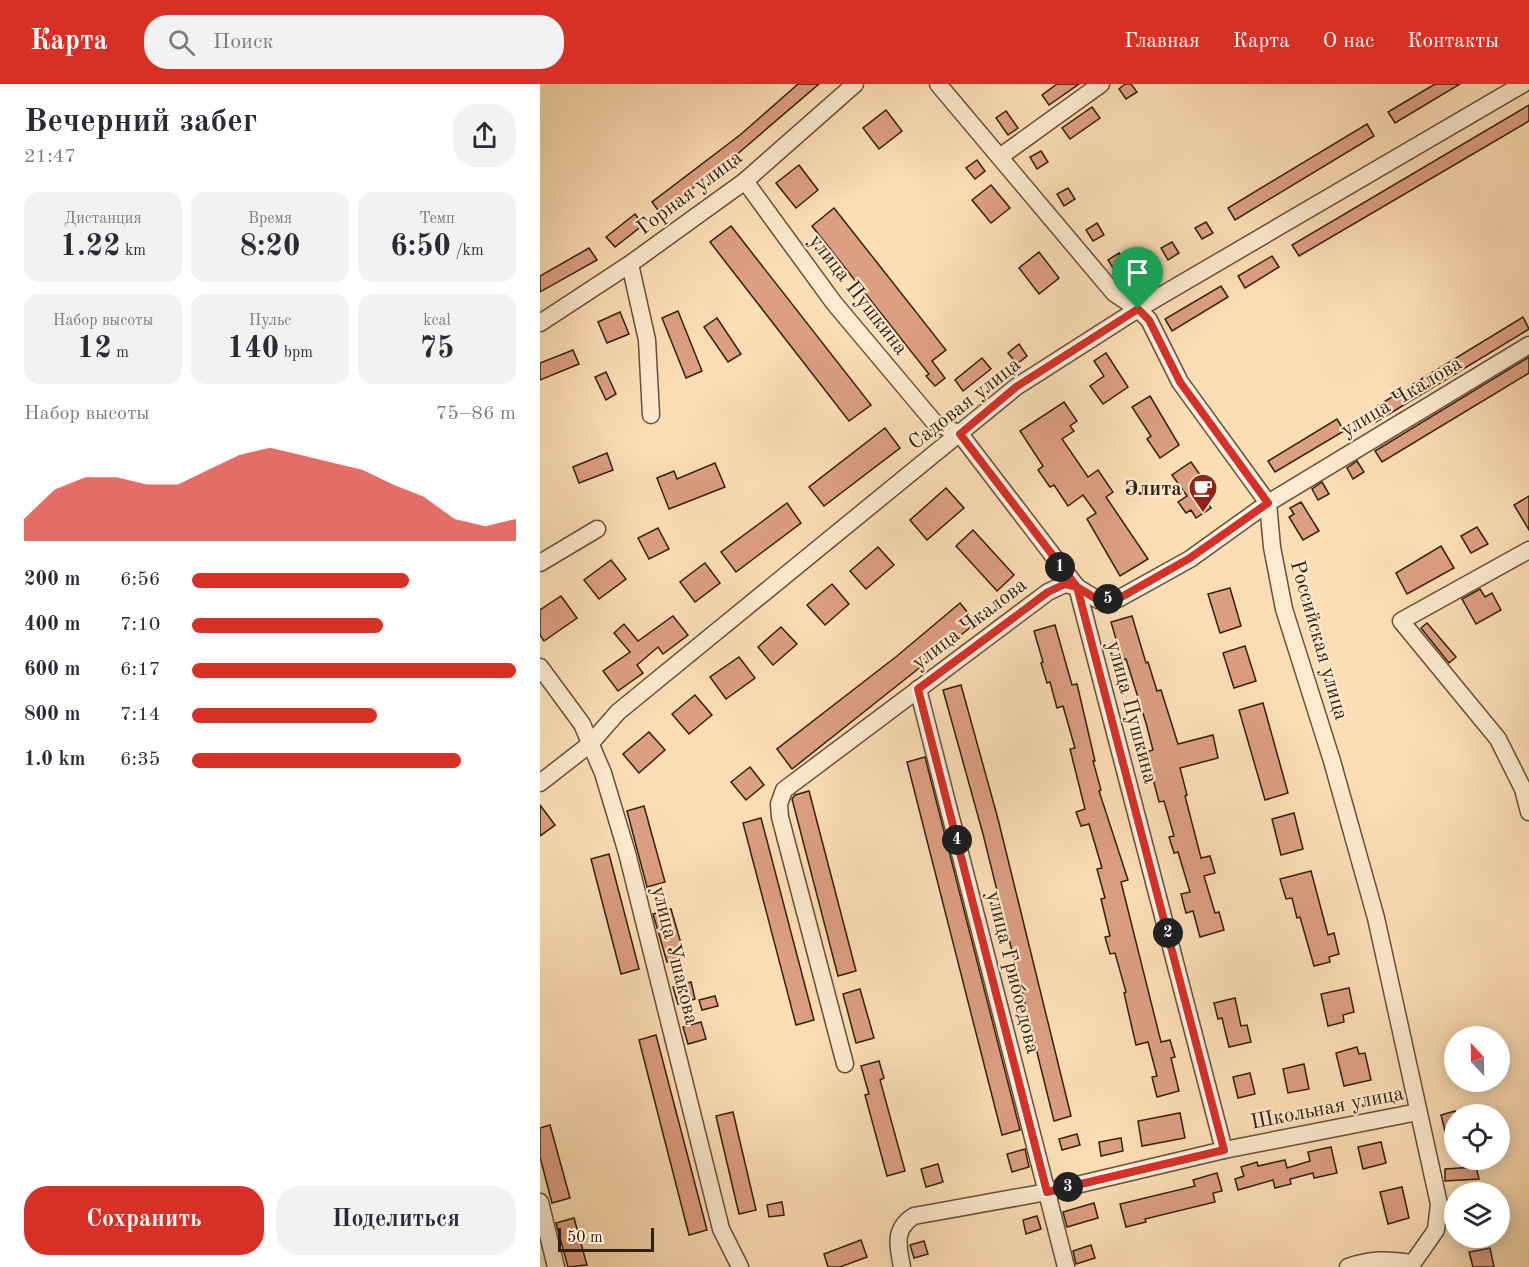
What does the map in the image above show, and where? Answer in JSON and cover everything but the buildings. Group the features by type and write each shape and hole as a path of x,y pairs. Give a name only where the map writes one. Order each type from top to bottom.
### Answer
{"street":[{"name":"Горная улица","path":"540,323 630,264 745,181 855,84"},
{"path":"938,84 1001,156 1114,293 1138,309 1149,320 1180,382 1268,503"},
{"path":"1001,156 1101,84"},
{"name":"Садовая улица","path":"540,783 590,744 618,712 1016,387 1138,309 1523,84"},
{"name":"улица Пушкина","path":"745,181 834,303 934,422 960,434 1077,587 1224,1150"},
{"path":"630,264 647,340 651,415"},
{"name":"улица Чкалова","path":"845,1064 780,817 779,804 784,790 1048,592 1065,584 1077,587 1098,600 1118,599 1190,558 1268,503 1529,345"},
{"name":"Российская улица","path":"1268,503 1272,547 1284,609 1332,761 1376,918 1439,1204 1436,1230 1411,1265"},
{"path":"540,563 597,529"},
{"path":"1529,550 1401,621 1498,739 1523,789 1529,812"},
{"name":"улица Ушакова","path":"540,667 582,724 603,773 627,853 722,1229 740,1267"},
{"name":"улица Грибоедова","path":"918,689 1066,1267"},
{"name":"Школьная улица","path":"902,1267 898,1238 900,1229 914,1216 1047,1192 1224,1150 1418,1112"},
{"path":"540,1202 556,1267"},
{"path":"1348,1267 1366,1260 1390,1259 1411,1265"}],"place":[{"name":"Элита","path":"1203,514"}],"route":[{"path":"1138,309 1016,387 960,434 1060,568 1077,587 1224,1150 1047,1192 918,689 1048,592 1065,584 1077,587 1098,600 1118,599 1190,558 1268,503 1180,382 1149,320 1138,309"}]}
